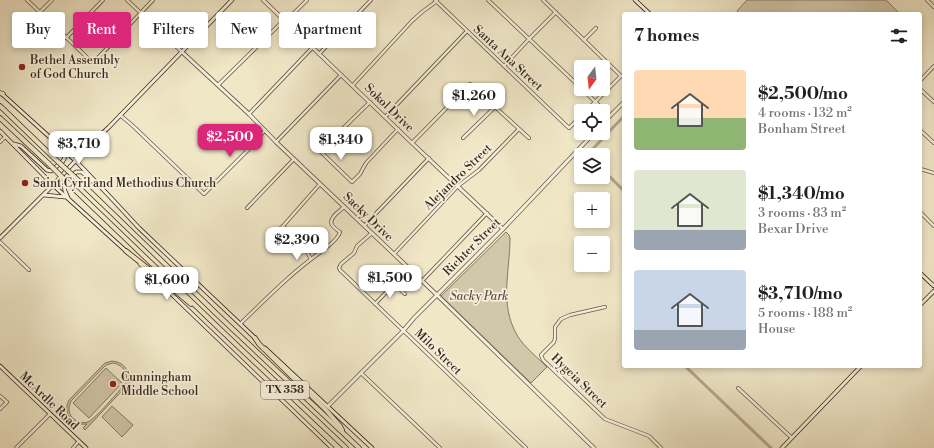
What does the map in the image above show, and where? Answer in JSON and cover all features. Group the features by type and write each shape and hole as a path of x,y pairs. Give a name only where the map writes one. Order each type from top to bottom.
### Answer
{"highway":[{"name":"TX 358","path":"0,106 234,331 359,448"},
{"name":"TX 358","path":"0,118 346,448"},
{"path":"126,251 224,333"},
{"path":"255,338 259,344 326,410 340,426 344,434"}],"main road":[{"path":"0,238 54,186 120,115 232,0"},
{"name":"Sokol Drive","path":"264,0 279,15"},
{"path":"635,0 648,12"},
{"name":"Sokol Drive","path":"314,48 503,229"},
{"name":"Sacky Drive","path":"182,52 345,206 594,448"},
{"path":"1,93 76,161 139,228 372,448"},
{"path":"610,116 622,104"},
{"path":"0,132 54,186 126,251 332,448"},
{"name":"Richter Street","path":"328,406 404,331 414,318 503,229 587,140"},
{"path":"12,144 21,146 47,170 51,171 63,161 65,157 63,149"},
{"path":"68,199 64,185 76,172 82,172 113,200"},
{"path":"44,195 64,196 68,199"},
{"path":"922,275 934,286"},
{"path":"922,303 934,291"},
{"name":"McArdle Road","path":"0,366 86,448"},
{"path":"782,448 858,368"}],"street":[{"path":"27,0 40,12 52,0"},
{"path":"103,0 66,38 93,63 139,15"},
{"name":"Sacky Drive","path":"127,0 140,12"},
{"path":"142,12 153,0"},
{"path":"295,12 307,0"},
{"path":"320,54 371,0"},
{"path":"353,85 412,22 436,0"},
{"name":"Santa Ana Street","path":"436,0 569,128 574,123"},
{"path":"488,0 574,81"},
{"path":"543,0 622,76 596,102 590,96"},
{"path":"927,0 934,7"},
{"path":"931,4 934,1"},
{"path":"504,66 556,12"},
{"path":"218,85 279,25"},
{"path":"584,40 596,28"},
{"path":"385,117 467,31"},
{"name":"Sacky Drive","path":"178,48 182,52"},
{"path":"249,114 312,48"},
{"path":"922,79 934,66"},
{"path":"276,142 342,75"},
{"path":"412,143 470,84 518,130 529,138"},
{"path":"922,91 934,102"},
{"path":"370,102 320,151 352,182 360,174 366,163 398,129"},
{"path":"463,138 495,107"},
{"path":"120,115 204,194 253,144 264,130"},
{"name":"Alejandro Street","path":"394,254 458,186 478,170 518,130"},
{"path":"922,132 934,143"},
{"path":"0,142 6,137"},
{"path":"364,226 429,158"},
{"path":"247,208 294,159"},
{"path":"922,169 934,172"},
{"path":"273,236 320,184"},
{"path":"240,324 289,277 328,246 339,234 340,232 333,226 331,221 332,218 345,206"},
{"path":"422,281 487,213"},
{"path":"922,214 934,226"},
{"path":"283,226 305,249 312,259"},
{"name":"Milo Street","path":"372,233 357,246 354,252 341,264 339,268 340,270 526,448"},
{"path":"0,242 28,270"},
{"path":"383,273 405,294"},
{"path":"375,304 394,284"},
{"name":"Hygeia Street","path":"605,307 570,315 561,319 555,327 554,342 541,355 543,360 605,419 649,436 661,448"},
{"path":"361,373 440,448"},
{"path":"738,388 792,438"},
{"path":"0,396 7,402 0,409"},
{"path":"16,448 50,414"},
{"path":"73,448 79,442"}],"green space":[{"path":"747,0 886,0 898,12 738,12 737,11"},
{"name":"Sacky Park","path":"506,232 510,238 507,287 508,311 517,335 523,344 547,367 531,383 441,296"},
{"path":"112,361 119,363 127,369 129,380 132,377 134,378 85,430 83,428 87,424 77,423 70,418 67,405 69,400 105,363","holes":["113,363 125,370 125,384 96,416 88,422 78,422 69,412 71,401 106,365"]},
{"path":"106,368 122,383 89,418 73,403"},
{"path":"112,406 133,425 122,437 102,417"}],"waterway":[{"path":"594,148 622,118"},
{"path":"610,177 622,189"},
{"path":"687,368 771,448"}],"place":[{"name":"Bethel Assembly of God Church","path":"22,67"},
{"name":"Saint Cyril and Methodius Church","path":"25,183"},
{"name":"Cunningham Middle School","path":"113,384"}]}
